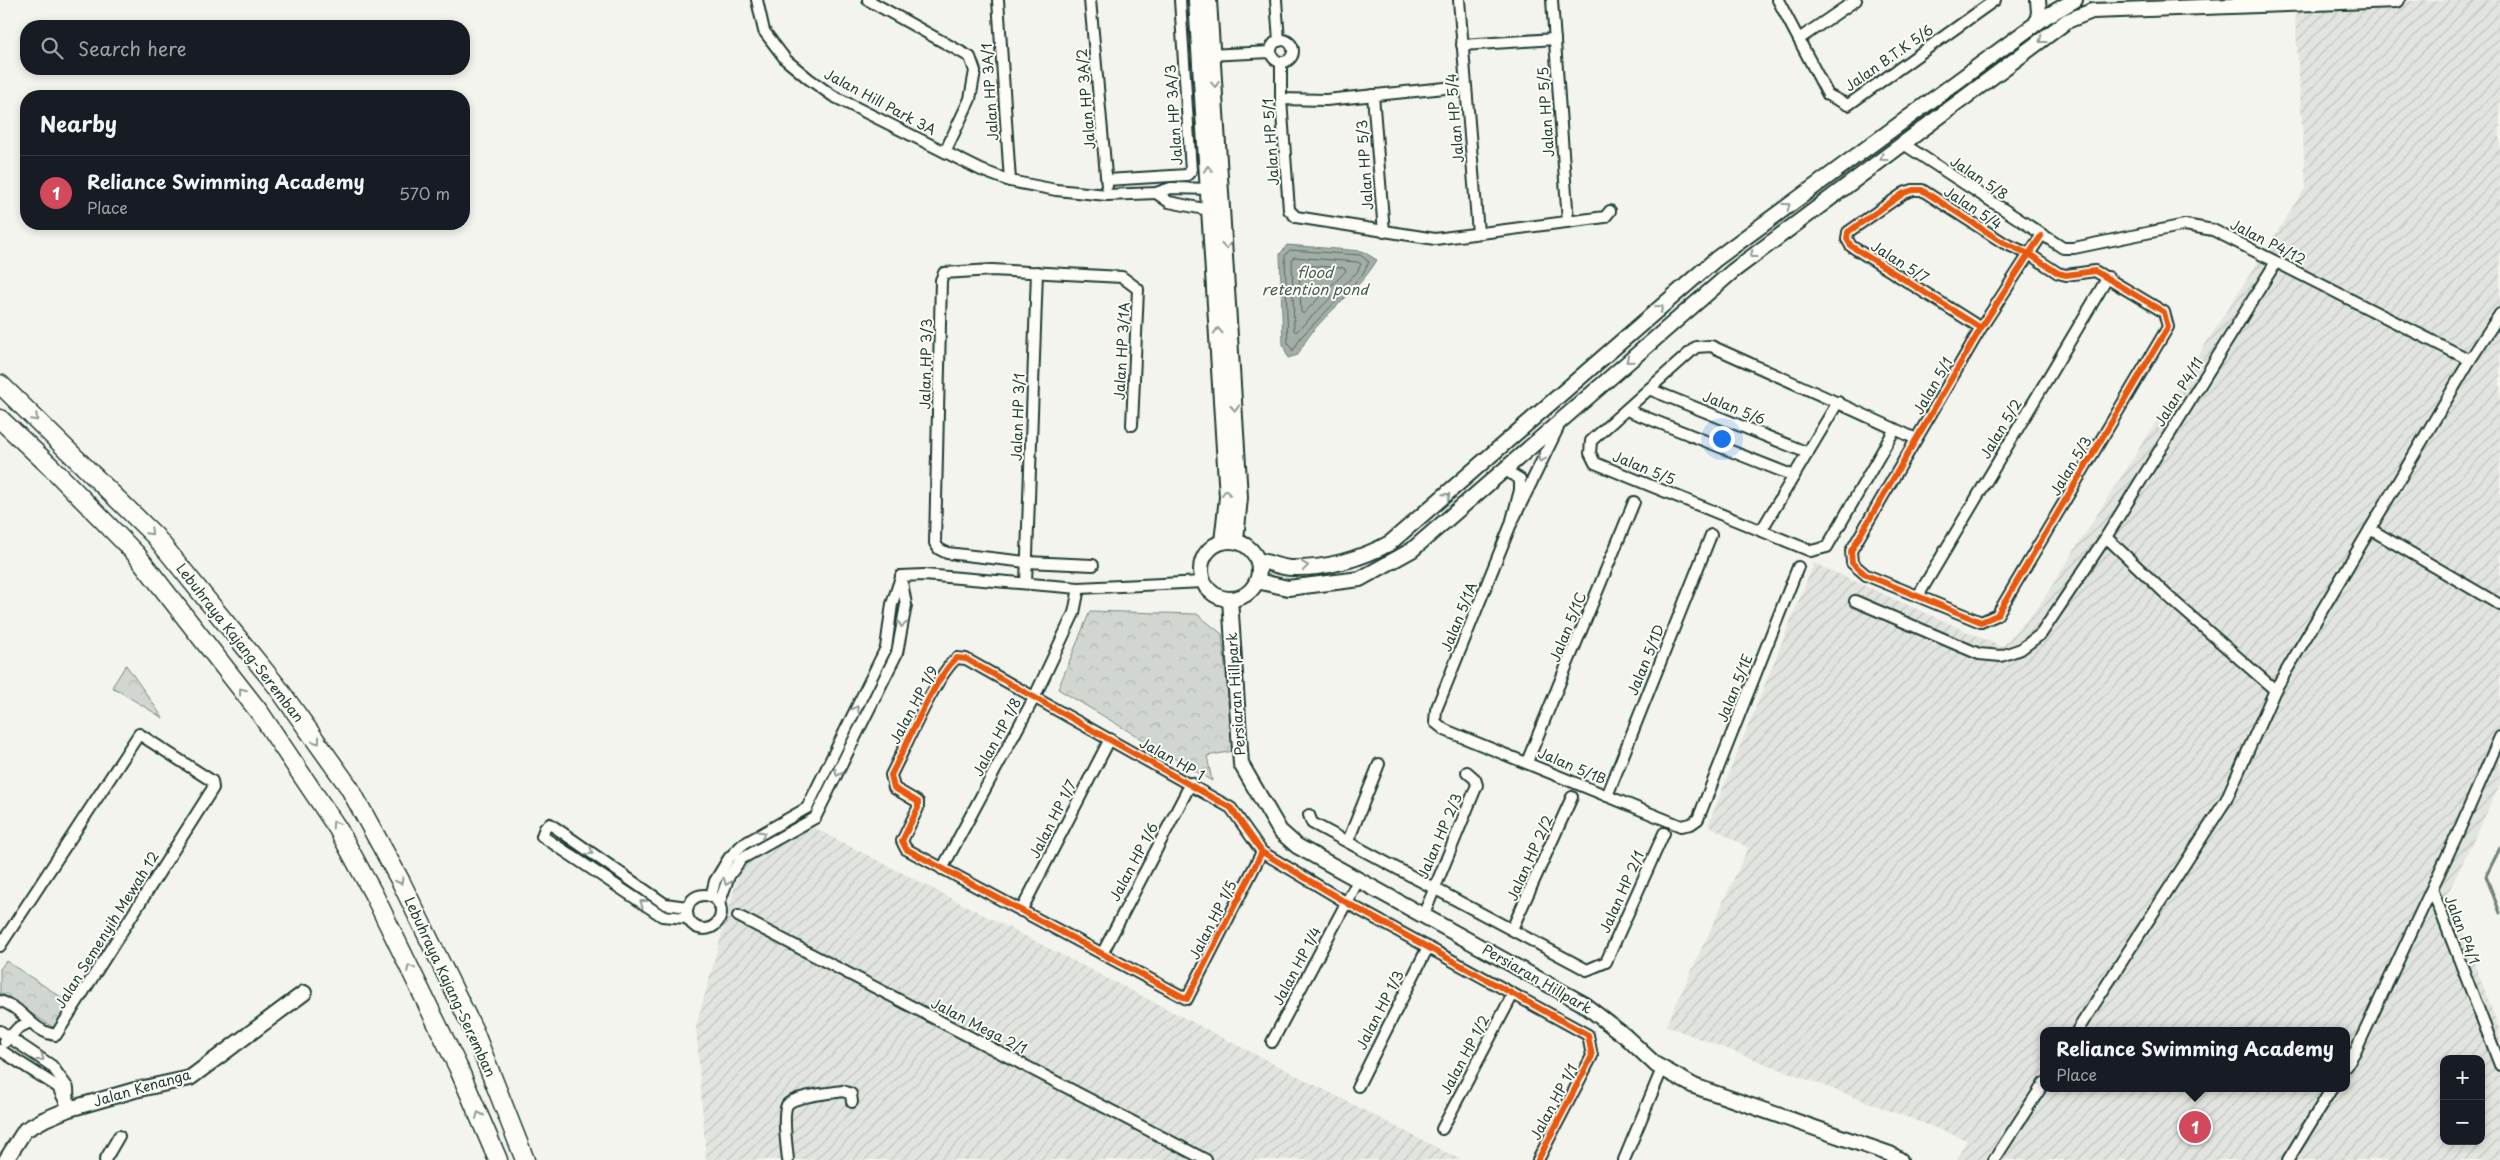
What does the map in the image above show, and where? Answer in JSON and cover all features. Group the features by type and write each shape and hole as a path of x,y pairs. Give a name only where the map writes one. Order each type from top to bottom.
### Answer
{"highway":[{"name":"Lebuhraya Kajang-Seremban","path":"0,384 155,536 276,684 349,787 401,882 474,1031 525,1160"},
{"name":"Lebuhraya Kajang-Seremban","path":"0,420 51,467 136,554 260,713 338,829 374,895 458,1067 498,1160"}],"street":[{"name":"Jalan Hill Park 3A","path":"757,0 764,31 786,60 834,96 945,152 1010,181 1056,190 1107,195 1156,193 1171,188 1216,188"},
{"name":"Jalan Hill Park 3A","path":"868,0 970,57 975,71 970,99 945,152"},
{"name":"Jalan HP 3A/1","path":"998,0 1010,181"},
{"name":"Jalan HP 3A/2","path":"1090,0 1107,195"},
{"name":"Jalan HP 3A/3","path":"1107,180 1187,175 1192,171 1180,0"},
{"path":"1196,0 1207,55"},
{"path":"1209,0 1207,55 1216,188 1227,497 1222,542"},
{"path":"1276,0 1280,41"},
{"name":"Jalan HP 5/4","path":"1459,0 1478,233"},
{"name":"Jalan HP 5/5","path":"1552,0 1568,222"},
{"path":"1778,0 1799,39 1856,0"},
{"name":"Jalan B.T.K 5/6","path":"1799,39 1828,95 1848,105 1995,0"},
{"path":"2037,22 2039,12 2038,0"},
{"path":"2043,0 2053,11 2062,26"},
{"path":"1258,560 1291,568 1335,563 1368,555 1390,543 1412,526 1716,260 2037,22 2053,11 2075,0"},
{"path":"1257,581 1288,588 1360,580 1412,550 1503,468 1733,271 2062,26 2092,10 2397,0"},
{"path":"1462,45 1555,39"},
{"path":"1280,41 1287,41 1293,50 1290,59 1281,63 1274,59 1271,52 1272,46 1280,41"},
{"path":"1207,55 1271,52"},
{"name":"Jalan HP 5/1","path":"1281,63 1281,99 1289,210 1296,217 1384,232"},
{"path":"1281,99 1326,100 1465,86"},
{"name":"Jalan HP 5/3","path":"1374,95 1384,232"},
{"name":"Jalan 5/8","path":"1902,144 2041,236"},
{"name":"Jalan 5/4","path":"1904,193 1922,190 2004,243 2029,254"},
{"name":"Jalan Hill Park 3A","path":"1156,193 1169,202 1217,211"},
{"name":"Jalan 5/7","path":"1904,193 1848,232 1847,239 1850,246 1981,328"},
{"path":"1217,211 1240,497 1236,540"},
{"path":"1384,232 1434,239 1607,216 1610,211"},
{"name":"Jalan P4/12","path":"2041,236 2062,248 2074,248 2185,225 2213,230 2470,360"},
{"name":"Jalan 5/1","path":"1851,552 1981,328 2041,236"},
{"name":"Jalan 5/3","path":"1851,552 1852,563 1866,575 1981,622 1997,615 2012,590 2168,327 2164,312 2108,277 2096,271 2066,275 2058,273 2029,254"},
{"path":"1716,260 1733,271"},
{"name":"Jalan P4/11","path":"1855,601 1979,654 2001,656 2020,649 2041,634 2106,537 2276,262"},
{"name":"Jalan HP 3/3","path":"1026,562 947,553 939,549 935,543 941,280 944,273 952,271 1037,272 1122,278 1130,282"},
{"name":"Jalan HP 3/1","path":"1026,584 1037,272"},
{"name":"Jalan 5/2","path":"1918,596 2108,277"},
{"name":"Jalan HP 3/1A","path":"1130,282 1138,289 1132,425"},
{"path":"2081,1027 2226,800 2275,690 2470,360 2500,314"},
{"name":"Jalan 5/5","path":"1895,429 1827,547 1811,551 1595,462 1590,453 1591,441 1696,347 1711,346 1838,402 1895,429 1916,439"},
{"name":"Jalan 5/6","path":"1649,389 1808,453"},
{"path":"1554,401 1583,400"},
{"path":"1519,455 1552,416 1554,401"},
{"path":"1762,531 1838,402"},
{"path":"1627,410 1794,476"},
{"path":"1511,524 1550,440 1564,416"},
{"path":"1503,468 1520,479 1520,490 1511,524"},
{"name":"Jalan 5/1C","path":"1527,762 1634,502"},
{"name":"Jalan 5/1A","path":"1435,722 1436,710 1511,524"},
{"path":"2370,529 2500,605"},
{"name":"Jalan 5/1D","path":"1607,796 1711,535"},
{"path":"2106,537 2170,598 2275,690"},
{"path":"1236,540 1248,546 1258,560 1257,581 1253,589 1234,599 1214,595 1203,582 1202,562 1206,553 1222,542 1236,540"},
{"path":"1026,562 1093,565"},
{"name":"Jalan 5/1E","path":"1698,819 1798,567"},
{"path":"901,576 924,575 1079,588 1203,582"},
{"path":"719,904 711,896 705,895 694,898 687,908 687,918 690,923 700,929 711,928 719,921 721,916 719,904 729,876 741,860 815,818 897,653 906,605 901,576"},
{"path":"711,896 715,881 729,858 742,845 807,808 886,648 892,604 901,576"},
{"name":"Jalan HP 1/8","path":"942,868 1034,698 1074,613 1079,588"},
{"name":"Persiaran Hillpark","path":"1234,599 1252,787 1280,831 1297,846 1582,1002 1662,1069 1694,1086 1890,1154 1900,1160"},
{"name":"Jalan HP 1/9","path":"942,868 906,849 902,841 918,808 918,802 894,788 891,775 951,663 957,658 966,659"},
{"name":"Jalan HP 1","path":"966,659 1231,808 1262,852 1347,903 1588,1035 1592,1046 1592,1056"},
{"name":"Jalan 5/1B","path":"1435,722 1445,730 1681,826 1691,824 1698,819"},
{"path":"843,736 851,738 859,732"},
{"name":"Jalan Semenyih Mewah 12","path":"0,946 139,734 212,781 214,788 56,1035 49,1034 30,1022 24,1014 0,1001"},
{"path":"2350,1060 2432,889 2500,737"},
{"name":"Jalan HP 1/7","path":"1021,911 1110,739"},
{"path":"1348,841 1380,764"},
{"name":"Jalan HP 2/3","path":"1424,914 1477,786 1475,779 1467,772"},
{"name":"Jalan HP 1/6","path":"1102,954 1191,784"},
{"name":"Jalan HP 2/2","path":"1512,929 1572,797"},
{"path":"1309,815 1312,823 1512,929"},
{"path":"687,908 666,904 550,824 542,832 542,836 662,916 687,918"},
{"name":"Jalan HP 2/1","path":"1512,929 1578,967 1588,970 1606,962 1664,833"},
{"name":"Jalan HP 1/5","path":"1102,954 1187,999 1262,852"},
{"path":"942,868 1102,954"},
{"path":"1347,903 1359,879"},
{"name":"Jalan P4/1","path":"2432,889 2500,1065"},
{"name":"Jalan HP 1/4","path":"1272,1042 1347,903"},
{"name":"Jalan Mega 2/1","path":"738,916 1206,1160"},
{"name":"Jalan HP 1/3","path":"1358,1086 1428,947"},
{"name":"Jalan Kenanga","path":"6,1160 25,1130 69,1109 135,1090 190,1078 304,993"},
{"name":"Jalan HP 1/2","path":"1442,1129 1513,994"},
{"path":"4,1034 30,1022"},
{"path":"4,1034 40,1056 65,1081 70,1094 69,1109"},
{"path":"4,1034 0,1050 58,1087 69,1109"},
{"name":"Jalan HP 1/1","path":"1538,1160 1592,1056"},
{"path":"1624,1160 1662,1069"},
{"path":"1994,1160 2040,1089"},
{"path":"788,1160 787,1105 794,1099 843,1091 850,1094 852,1102"},
{"path":"2288,1160 2330,1092"},
{"path":"105,1160 116,1140"}],"shaded area":[{"path":"2294,0 2500,0 2500,785 2448,893 2500,1031 2500,1160 1956,1160 1967,1140 1666,1026 1748,848 1708,825 1814,563 2002,647 2039,606 2306,186"},
{"path":"799,820 1461,1160 706,1160 696,1026 744,854"}],"green space":[{"path":"1090,611 1197,614 1222,634 1233,751 1207,756 1212,781 1058,689"},
{"path":"126,665 163,718 112,687"},
{"path":"6,961 69,1002 54,1028 0,993 0,969"}],"water":[{"name":"flood retention pond","path":"1287,245 1362,251 1377,260 1358,285 1305,341 1298,355 1288,358 1283,344 1280,254"}],"waterway":[{"path":"2500,848 2486,876 2500,913"}],"cycle path":[{"path":"1981,328 1851,246 1847,239 1848,232 1904,193 1922,190 2004,243 2029,254 2058,273 2066,275 2095,271 2164,312 2168,327 1997,615 1981,622 1866,575 1852,563 1851,551 1981,328 2029,254 2041,236"},
{"path":"1262,852 1187,999 906,849 902,841 918,808 918,802 894,788 891,775 931,694 949,666 957,658 966,659 1231,808 1262,852 1347,903 1588,1035 1592,1056 1538,1160"}],"place":[{"name":"Reliance Swimming Academy","path":"2195,1127"}]}
